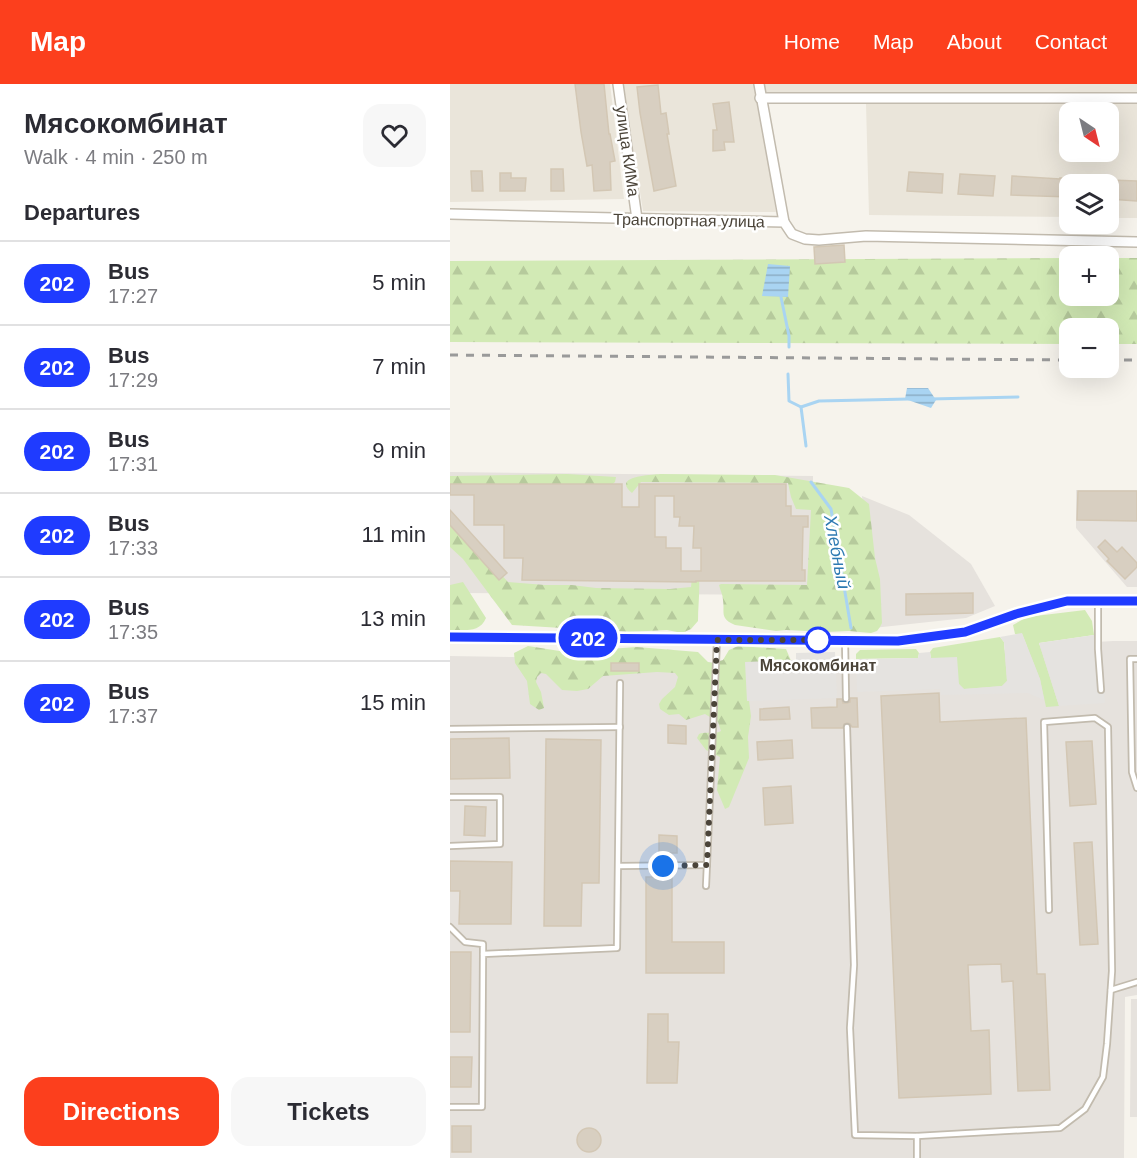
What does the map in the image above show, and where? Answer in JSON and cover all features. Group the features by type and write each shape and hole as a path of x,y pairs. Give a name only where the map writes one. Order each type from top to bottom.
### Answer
{"street":[{"name":"улица КИМа","path":"618,84 637,219"},
{"path":"759,84 784,222"},
{"path":"760,98 1137,98"},
{"name":"Транспортная улица","path":"450,214 784,222 792,234 806,239 819,240 866,236 1137,242"},
{"path":"450,637 898,641 965,632 1016,614 1067,601 1137,601"}],"lane":[{"path":"1098,601 1101,690"},
{"path":"706,886 717,640"},
{"path":"845,640 846,699"},
{"path":"1137,659 1130,659 1132,772 1137,788"},
{"path":"483,954 617,948 620,683"},
{"path":"847,727 854,965 850,1028 855,1135 917,1136 1060,1128 1085,1109 1103,1077 1112,971 1108,727 1095,718 1044,722 1049,910"},
{"path":"450,729 620,727"},
{"path":"450,797 500,797 500,844 450,846"},
{"path":"618,866 707,865"},
{"path":"450,927 465,942 483,944 482,1107 450,1107"},
{"path":"1111,990 1137,982"},
{"path":"917,1136 917,1158"}],"shaded area":[{"path":"450,84 610,84 624,199 450,202"},
{"path":"623,84 756,84 776,212 643,211"},
{"path":"763,84 1137,84 1137,94 764,92"},
{"path":"866,104 1059,104 1059,162 1119,162 1119,104 1137,104 1137,218 1119,218 1119,174 1059,174 1059,217 869,215"},
{"path":"450,472 813,476 813,595 450,593"},
{"path":"1076,490 1137,490 1137,587 1127,587 1076,528"},
{"path":"862,496 909,515 971,564 995,606 966,618 873,628"},
{"path":"1022,633 1040,679 1044,700 1028,693 941,695 940,689 857,692 856,659 918,658 919,653 930,652 931,658 957,657 959,684 964,689 1002,686 1007,681 1004,642 1000,637"},
{"path":"1101,634 1105,703 1059,706 1039,643"},
{"path":"1137,641 1137,995 1125,997 1124,1158 450,1158 450,656 736,663 952,660 1029,646"},
{"path":"835,652 837,698 747,701 745,662 796,660 796,653"},
{"path":"1131,999 1137,999 1137,1117 1130,1117"}],"green space":[{"path":"1059,258 1059,306 1119,306 1119,258 1137,258 1137,344 1119,344 1119,318 1059,318 1059,344 450,342 450,261"},
{"path":"567,474 616,477 615,482 609,487 450,488 450,476"},
{"path":"660,474 775,475 849,488 869,504 875,558 880,579 882,623 880,627 871,633 776,631 735,625 727,620 724,615 723,598 719,585 721,584 807,585 811,510 796,509 788,483 641,482 632,493 627,487 626,483 629,480"},
{"path":"450,520 508,582 596,588 670,589 691,587 692,577 699,577 698,621 691,629 682,633 667,630 629,632 512,625 463,559 450,547"},
{"path":"463,582 486,618 476,628 450,630 450,585"},
{"path":"1085,610 1092,621 1094,635 1039,643 1059,706 1046,707 1040,679 1022,634 1015,634 1013,625 1027,617"},
{"path":"1000,637 1004,642 1007,681 1002,686 964,689 931,658 930,652 933,648"},
{"path":"528,646 566,652 637,647 698,652 708,662 713,663 723,660 729,650 738,646 786,649 792,663 748,693 751,716 748,737 749,758 729,807 725,809 717,790 720,757 706,750 697,738 699,734 721,731 718,722 705,714 686,720 679,714 669,715 660,709 659,704 662,699 675,687 678,677 675,673 603,676 588,689 577,691 562,690 546,674 541,673 536,682 541,692 544,708 539,710 530,704 527,681 515,663 514,653"},
{"path":"916,649 919,653 918,658 856,659 856,654 860,650"}],"water":[{"path":"768,264 790,266 788,297 762,296"},
{"path":"907,388 928,388 936,400 931,408 905,399"}],"building":[{"path":"575,84 604,84 609,134 615,161 610,162 611,190 594,191 592,165 587,166"},
{"path":"658,85 661,114 666,113 669,134 667,134 676,186 654,191 637,87"},
{"path":"729,102 734,142 724,142 725,150 713,151 713,130 717,130 713,104"},
{"path":"551,169 563,169 564,191 551,191"},
{"path":"471,171 482,171 483,191 472,191"},
{"path":"909,172 943,174 942,193 907,191"},
{"path":"500,173 511,173 511,178 526,178 525,191 500,191"},
{"path":"960,174 995,176 993,196 958,194"},
{"path":"1012,176 1059,179 1059,197 1011,195"},
{"path":"1119,180 1137,181 1137,201 1119,200"},
{"path":"844,245 845,262 815,264 814,247"},
{"path":"450,484 622,484 622,507 639,507 639,484 786,484 786,506 791,506 791,516 808,516 808,527 803,527 802,570 805,570 805,581 522,580 523,558 504,558 504,525 474,525 474,495 450,495","holes":["655,496 674,496 674,517 680,517 679,526 694,526 693,548 701,548 701,571 681,571 681,548 666,548 666,537 655,537"]},
{"path":"1078,491 1137,491 1137,521 1077,520"},
{"path":"450,510 507,573 499,580 450,525"},
{"path":"1105,540 1117,552 1122,547 1137,563 1137,567 1125,579 1107,561 1109,559 1098,547"},
{"path":"973,593 973,613 906,615 906,594"},
{"path":"611,663 639,663 639,671 611,671"},
{"path":"939,693 940,722 1026,718 1037,974 1045,974 1050,1090 1018,1091 1013,981 1002,982 1001,964 968,965 971,1031 989,1030 991,1094 899,1098 881,696"},
{"path":"850,698 857,698 858,727 852,727 847,723 843,728 812,728 811,708 837,707 837,699 842,699 843,703 847,703 850,702"},
{"path":"789,707 790,719 760,720 760,709"},
{"path":"668,725 686,726 686,744 668,743"},
{"path":"509,738 510,778 450,779 450,739"},
{"path":"546,739 601,740 599,883 582,883 581,926 544,926"},
{"path":"792,740 793,758 758,760 757,742"},
{"path":"1092,741 1096,804 1070,806 1066,742"},
{"path":"791,786 793,823 765,825 763,788"},
{"path":"465,806 486,807 485,836 464,835"},
{"path":"659,835 677,836 677,853 659,853"},
{"path":"1092,842 1098,944 1080,945 1074,843"},
{"path":"450,861 512,862 511,924 459,924 460,891 450,891"},
{"path":"646,877 672,877 672,942 724,942 724,973 646,973"},
{"path":"450,952 471,952 470,1032 450,1032"},
{"path":"648,1014 668,1014 668,1042 679,1042 677,1083 647,1083"},
{"path":"450,1057 472,1057 471,1087 450,1087"},
{"path":"452,1126 471,1126 471,1152 452,1152"},
{"path":"589,1128 598,1131 601,1140 598,1149 589,1152 580,1149 577,1140 580,1131"}],"waterway":[{"name":"Хлебный","path":"781,297 789,347"},
{"name":"Хлебный","path":"788,374 789,401 801,407 806,446"},
{"path":"930,399 1018,397"},
{"path":"801,407 819,401 909,399"},
{"name":"Хлебный","path":"811,482 831,509 851,628"}],"railway":[{"path":"450,355 1059,360"},
{"path":"1119,360 1137,360"}],"bus line":[{"name":"202","path":"450,637 898,641 965,632 1016,614 1067,601 1137,601"}],"place":[{"name":"Мясокомбинат","path":"818,640"}],"route":[{"path":"663,866 707,865 717,640 818,640"}]}
